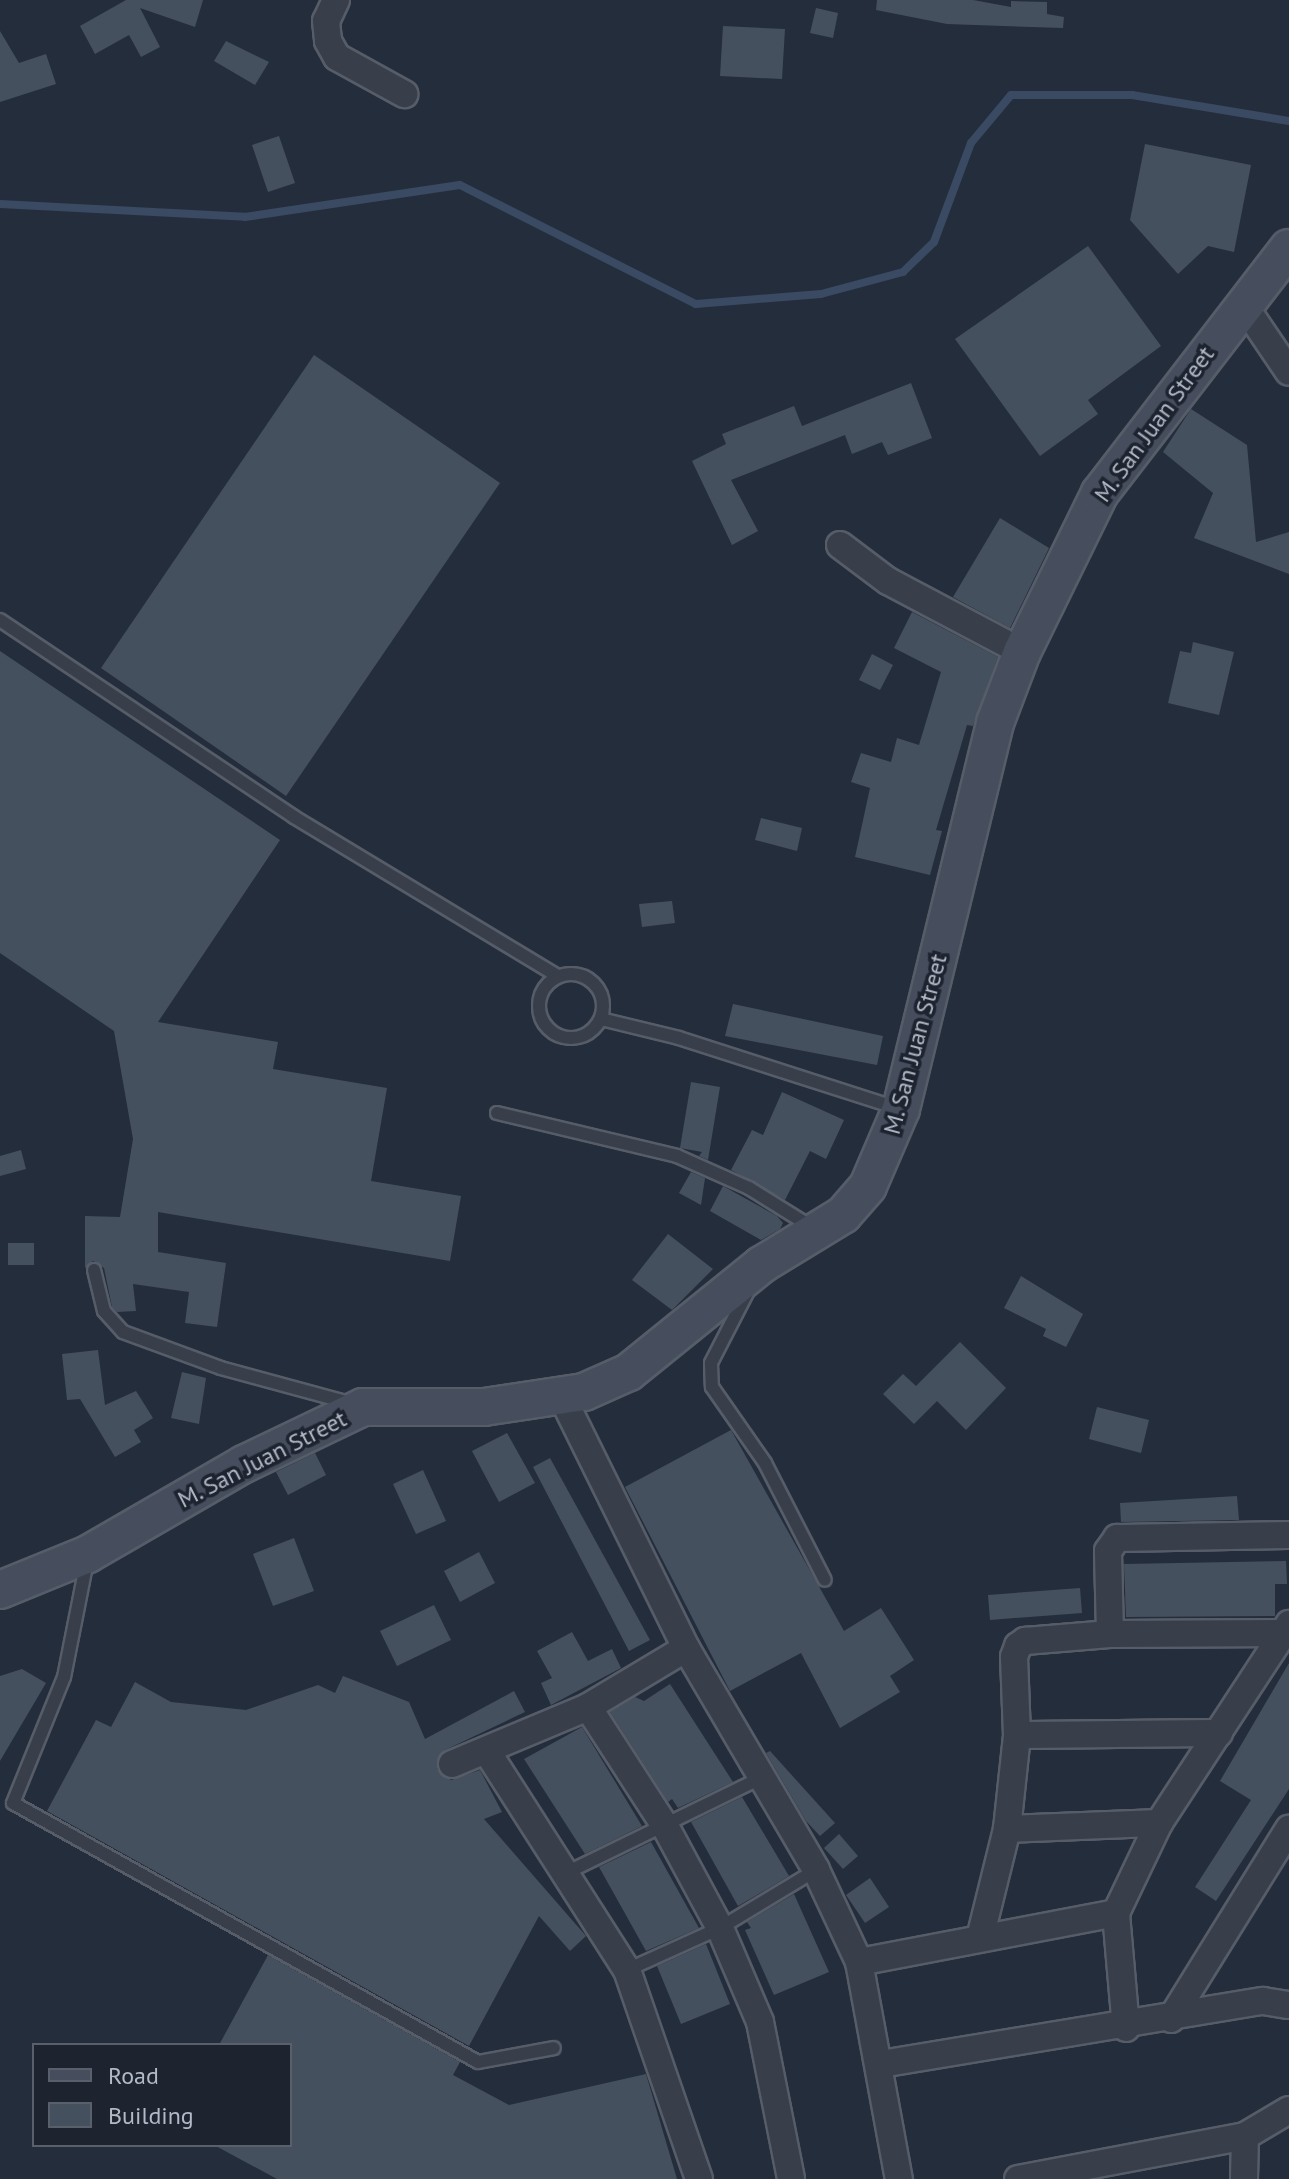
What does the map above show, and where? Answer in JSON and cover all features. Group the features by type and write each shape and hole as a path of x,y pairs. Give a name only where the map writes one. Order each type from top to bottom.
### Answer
{"street":[{"path":"336,0 326,21 328,41 337,57 404,94"},
{"name":"M. San Juan Street","path":"0,1590 88,1554 244,1464 363,1407 484,1407 562,1397 629,1372 761,1265 819,1232 868,1186 901,1109 995,723 1022,652 1100,493 1199,359 1245,307 1289,248"},
{"path":"1245,307 1289,372"},
{"path":"840,545 888,581 1022,652"},
{"path":"562,1397 686,1648 759,1779 816,1870 859,1962 881,2064 899,2179"},
{"path":"1110,1634 1108,1551 1117,1538 1289,1535"},
{"path":"980,1938 1007,1829 1017,1735 1014,1657 1018,1646 1025,1641 1110,1634 1286,1628"},
{"path":"1126,2028 1116,1913 1159,1823 1286,1628"},
{"path":"452,1764 488,1753 588,1707 686,1648"},
{"path":"588,1707 665,1826 720,1928 760,2022 791,2179"},
{"path":"1017,1735 1219,1733"},
{"path":"488,1753 627,1970 699,2179"},
{"path":"1007,1829 1159,1823"},
{"path":"1171,2019 1279,1870 1289,1829"},
{"path":"859,1962 1116,1913"},
{"path":"881,2064 1126,2028 1263,2001 1289,2005"},
{"path":"1027,2178 1147,2168 1245,2136 1289,2110"},
{"path":"1244,2179 1245,2136"}],"lane":[{"path":"0,620 294,817 558,976"},
{"path":"571,973 594,983 601,994 601,1019 594,1029 571,1039 548,1029 539,1006 548,983 558,976 571,973"},
{"path":"601,1019 679,1038 901,1109"},
{"path":"497,1113 677,1156 749,1188 819,1232"},
{"path":"761,1265 711,1363 712,1387 765,1463 825,1580"},
{"path":"94,1270 104,1311 123,1332 221,1368 363,1407"},
{"path":"88,1554 64,1677 13,1803 478,2062 554,2048"},
{"path":"566,1873 759,1779"},
{"path":"627,1970 720,1928 816,1870"}],"building":[{"path":"126,0 203,0 195,27 140,8 160,47 141,57 129,35 95,54 80,26"},
{"path":"877,0 973,0 1011,7 1011,1 1047,2 1047,14 1064,17 1063,28 947,24 876,10"},
{"path":"816,8 838,13 833,38 810,33"},
{"path":"723,26 785,29 782,79 720,76"},
{"path":"0,31 19,63 46,54 56,84 0,102"},
{"path":"226,41 269,62 255,85 214,61"},
{"path":"279,136 295,183 268,192 252,145"},
{"path":"1145,144 1251,165 1234,252 1208,246 1178,274 1130,220"},
{"path":"1088,246 1161,346 1088,400 1098,414 1040,456 955,339"},
{"path":"314,355 500,483 286,796 101,668"},
{"path":"911,383 932,438 888,455 882,442 852,454 845,435 731,480 758,531 732,545 692,461 726,444 722,434 794,406 802,426"},
{"path":"1191,409 1247,445 1256,542 1289,532 1289,574 1194,538 1213,493 1163,452"},
{"path":"1000,518 1049,548 1010,628 953,597"},
{"path":"912,612 998,657 973,726 967,725 936,830 942,831 930,875 855,857 870,788 851,782 861,753 891,762 897,738 919,745 941,672 894,648"},
{"path":"1193,642 1234,652 1219,715 1168,703 1180,651 1191,653"},
{"path":"0,651 280,840 158,1022 278,1042 273,1069 387,1088 371,1181 461,1196 450,1261 158,1212 158,1252 226,1263 217,1327 185,1323 189,1292 133,1284 136,1311 117,1312 112,1307 104,1268 93,1261 85,1268 85,1216 120,1217 133,1139 114,1031 0,953"},
{"path":"872,654 893,665 880,690 859,680"},
{"path":"761,818 802,828 797,851 755,840"},
{"path":"672,901 675,923 642,927 639,904"},
{"path":"733,1004 883,1036 877,1065 725,1036"},
{"path":"691,1082 720,1087 708,1160 699,1156 702,1152 680,1148"},
{"path":"782,1092 844,1120 826,1159 810,1151 785,1200 731,1170 752,1130 763,1135"},
{"path":"21,1150 26,1169 0,1176 0,1156"},
{"path":"691,1172 705,1178 701,1205 679,1193"},
{"path":"723,1186 777,1216 783,1223 780,1229 761,1240 710,1211"},
{"path":"668,1234 713,1269 672,1310 632,1280"},
{"path":"8,1243 34,1243 34,1265 8,1265"},
{"path":"1021,1276 1083,1314 1066,1347 1043,1336 1046,1329 1004,1308"},
{"path":"960,1342 1006,1388 966,1430 937,1401 914,1424 883,1394 903,1374 916,1386"},
{"path":"98,1350 105,1405 136,1391 153,1418 134,1430 141,1442 115,1457 80,1399 67,1400 62,1354"},
{"path":"182,1372 206,1378 199,1424 171,1418"},
{"path":"1097,1407 1149,1420 1141,1453 1089,1439"},
{"path":"731,1430 844,1631 881,1608 914,1660 890,1676 900,1692 840,1728 801,1653 730,1691 625,1487"},
{"path":"507,1433 535,1483 499,1502 472,1451"},
{"path":"315,1453 326,1475 288,1495 276,1472"},
{"path":"550,1458 650,1640 629,1651 533,1467"},
{"path":"423,1470 446,1521 416,1534 393,1484"},
{"path":"1237,1496 1239,1520 1121,1522 1120,1503"},
{"path":"294,1538 314,1591 273,1606 253,1554"},
{"path":"479,1552 495,1583 460,1602 444,1571"},
{"path":"1286,1561 1287,1584 1275,1584 1275,1616 1126,1617 1124,1564"},
{"path":"1080,1588 1082,1613 990,1620 988,1595"},
{"path":"434,1605 451,1640 397,1666 380,1631"},
{"path":"572,1632 588,1661 612,1649 621,1668 551,1705 541,1683 552,1678 537,1651"},
{"path":"1289,1663 1289,1789 1216,1901 1195,1887 1251,1800 1220,1781"},
{"path":"22,1669 46,1683 0,1761 0,1676"},
{"path":"343,1676 409,1702 425,1739 514,1691 525,1712 445,1750 437,1769 451,1780 480,1770 502,1812 484,1819 586,1936 570,1951 539,1916 469,2046 47,1811 96,1720 111,1727 135,1682 171,1702 246,1710 318,1685 335,1693"},
{"path":"670,1684 733,1782 678,1808 672,1799 668,1802 610,1712 635,1697 644,1701"},
{"path":"582,1727 642,1826 585,1854 524,1759"},
{"path":"770,1751 835,1823 820,1836 806,1821 766,1753"},
{"path":"742,1797 789,1876 738,1906 691,1822"},
{"path":"839,1834 858,1856 843,1869 824,1848"},
{"path":"651,1842 699,1928 646,1951 599,1867"},
{"path":"870,1878 889,1907 865,1923 846,1895"},
{"path":"794,1894 829,1972 774,1995 745,1930 751,1928 747,1922"},
{"path":"706,1944 730,2004 681,2024 657,1966"},
{"path":"268,1955 460,2062 453,2075 509,2105 646,2074 677,2179 277,2179 218,2147 292,2147 292,2043 220,2043"}],"waterway":[{"path":"0,204 245,217 460,185 696,304 821,294 903,272 934,242 971,143 1011,95 1132,95 1289,121"}]}
